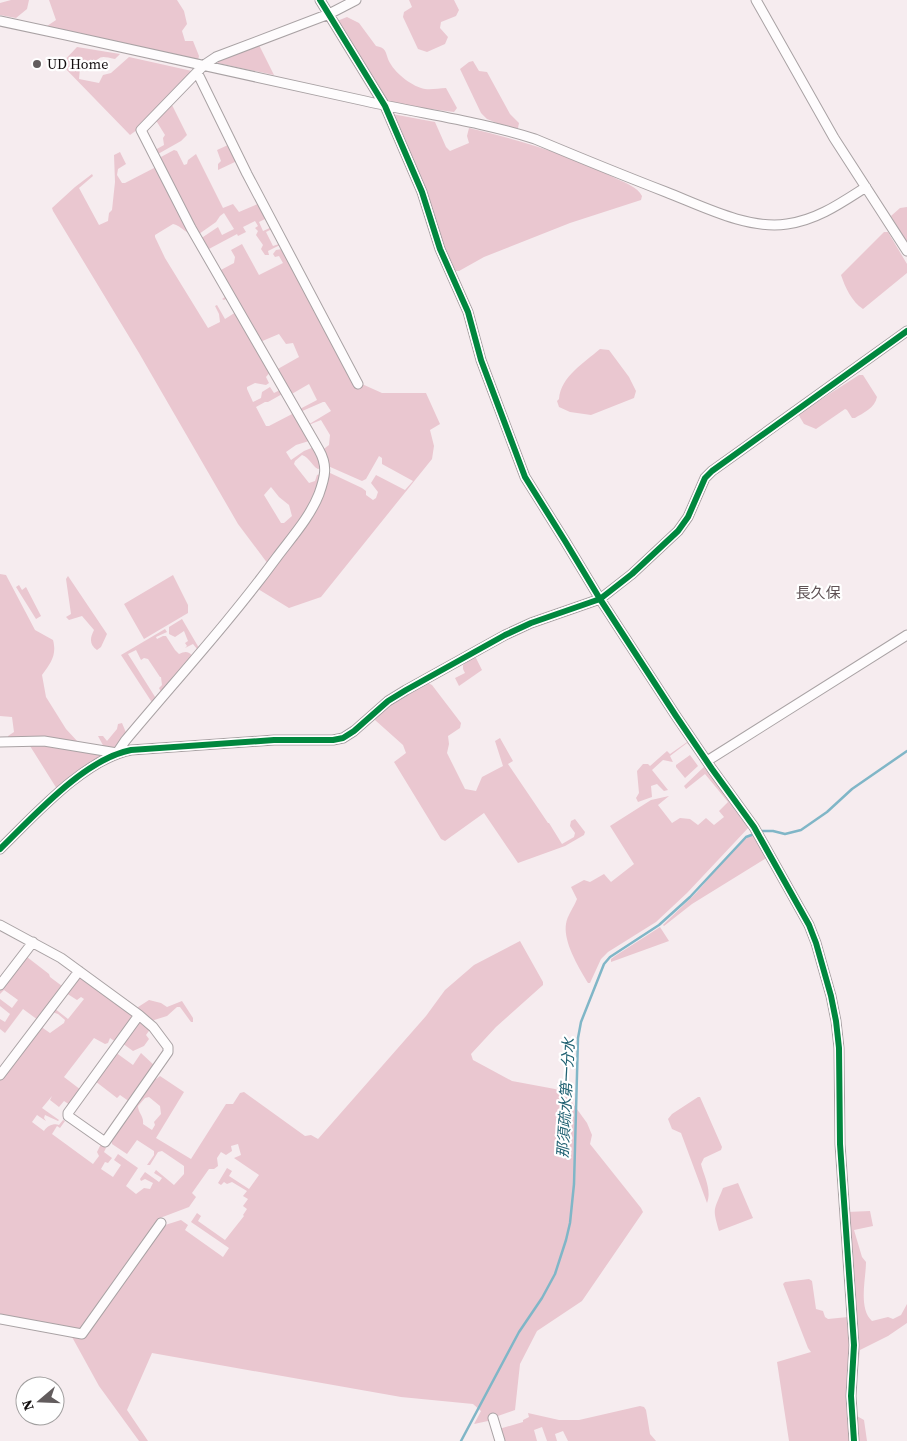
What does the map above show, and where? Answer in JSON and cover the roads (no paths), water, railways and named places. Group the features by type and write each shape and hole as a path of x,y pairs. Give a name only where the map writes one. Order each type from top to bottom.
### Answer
{"street":[{"path":"320,0 385,106 422,192 440,249 468,312 481,360 524,477 566,541 600,599 707,761 754,827 809,925 831,996 839,1048 840,1144 854,1345 851,1396 854,1441"},
{"path":"117,753 183,670 251,592 309,514 319,494 325,473 324,460 191,228 141,130 200,69 216,57 328,14 356,0"},
{"path":"756,0 834,138 907,251"},
{"path":"0,21 200,69 506,130 728,216 768,225 786,225 808,220 827,211 866,187"},
{"path":"200,69 250,180 358,384"},
{"path":"0,849 47,803 75,780 117,753 131,750 274,740 332,740 343,738 354,731 388,701 505,635 531,623 600,599 632,574 678,531 688,517 705,478 907,331"},
{"path":"707,761 907,635"},
{"path":"0,742 44,741 117,753"},
{"path":"0,925 33,942 79,970 139,1015 153,1027 168,1047 168,1052 105,1142 68,1116 68,1113 139,1015"},
{"path":"0,985 33,942"},
{"path":"0,1075 79,970"},
{"path":"0,1319 82,1334 161,1223"},
{"path":"493,1418 500,1441"}],"waterway":[{"name":"那須疏水第一分水","path":"461,1441 519,1332 542,1298 555,1274 566,1240 570,1223 574,1184 578,1038 581,1022 604,964 610,957 659,925 690,897 746,837 762,831 785,834 801,830 827,812 852,789 907,751"}],"place":[{"name":"UD Home","path":"37,64"}],"district":[{"name":"長久保","path":"818,593"}]}
